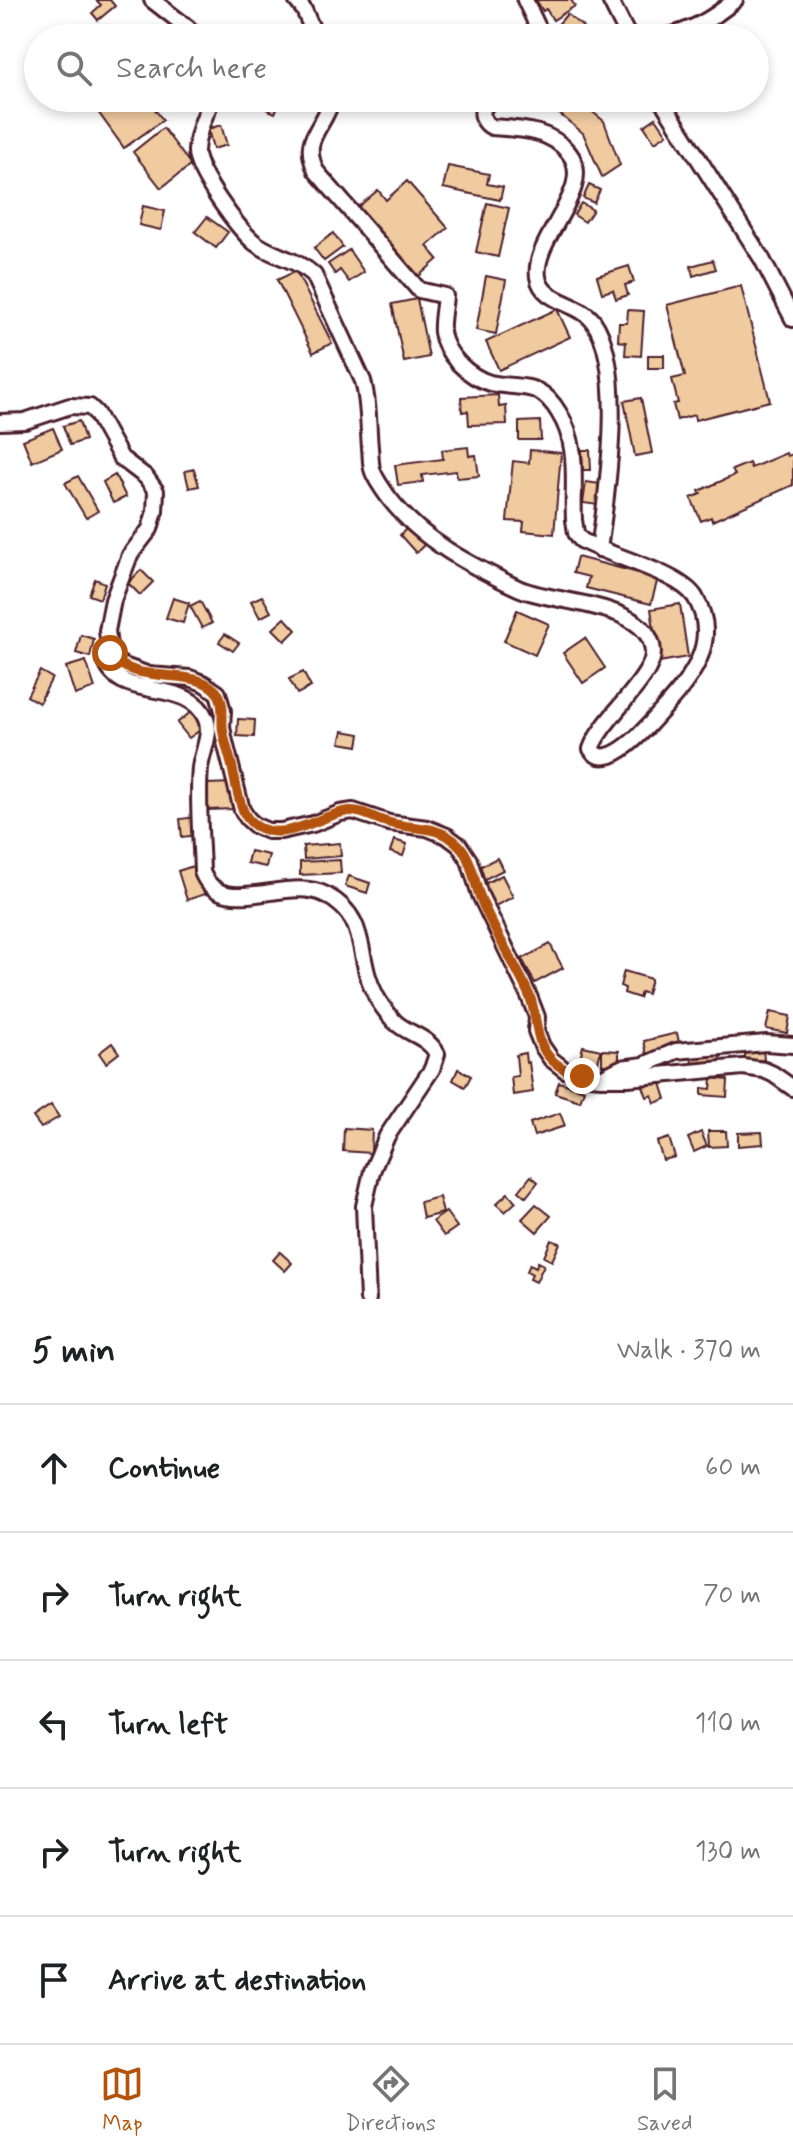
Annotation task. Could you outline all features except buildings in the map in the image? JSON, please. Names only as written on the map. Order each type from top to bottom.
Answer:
[{"type":"street","points":[[152,0],[183,24]]},
{"type":"street","points":[[296,0],[310,24]]},
{"type":"street","points":[[525,0],[536,24]]},
{"type":"street","points":[[610,0],[622,24]]},
{"type":"street","points":[[700,24],[735,0]]},
{"type":"street","points":[[206,112],[195,154],[213,192],[254,242],[304,266],[314,275],[363,381],[373,471],[388,496],[409,521],[453,555],[522,591],[618,613],[633,621],[649,639],[652,660],[645,674],[594,740],[593,753],[599,757],[610,756],[647,727],[696,669],[705,631],[699,606],[684,586],[581,540],[576,533],[572,443],[567,427],[551,401],[537,390],[478,378],[451,355],[442,335],[445,296],[419,290],[316,171],[309,148],[326,112]]},
{"type":"street","points":[[482,112],[487,125],[492,127],[541,133],[569,152],[575,163],[575,185],[546,244],[538,265],[538,277],[548,295],[576,307],[591,318],[605,347],[610,378],[610,469],[599,549]]},
{"type":"street","points":[[669,112],[762,259],[793,319]]},
{"type":"street","points":[[0,422],[25,421],[70,406],[90,407],[121,458],[146,477],[156,491],[150,529],[130,555],[113,600],[103,652],[106,662],[123,682],[188,698],[206,720],[208,729],[199,784],[202,872],[205,880],[218,892],[234,896],[287,888],[325,894],[352,918],[360,933],[364,964],[375,996],[395,1022],[432,1044],[437,1054],[432,1069],[387,1136],[372,1171],[364,1206],[368,1299]]},
{"type":"street","points":[[107,631],[110,653],[115,661],[149,675],[190,678],[218,693],[223,711],[225,742],[242,810],[256,826],[268,831],[281,831],[353,811],[389,823],[427,828],[459,845],[469,860],[480,895],[529,996],[537,1017],[536,1031],[542,1046],[551,1059],[565,1070],[582,1076],[628,1078],[743,1067],[764,1070],[793,1088]]},
{"type":"street","points":[[601,1078],[621,1068],[644,1065],[676,1051],[766,1043],[793,1045]]},
{"type":"route","points":[[110,653],[115,661],[124,666],[149,675],[190,678],[218,693],[223,711],[225,742],[242,810],[256,826],[268,831],[281,831],[313,824],[340,813],[359,811],[389,823],[427,828],[459,845],[469,860],[480,895],[529,996],[537,1017],[536,1031],[542,1046],[551,1059],[565,1070],[582,1076]]}]
